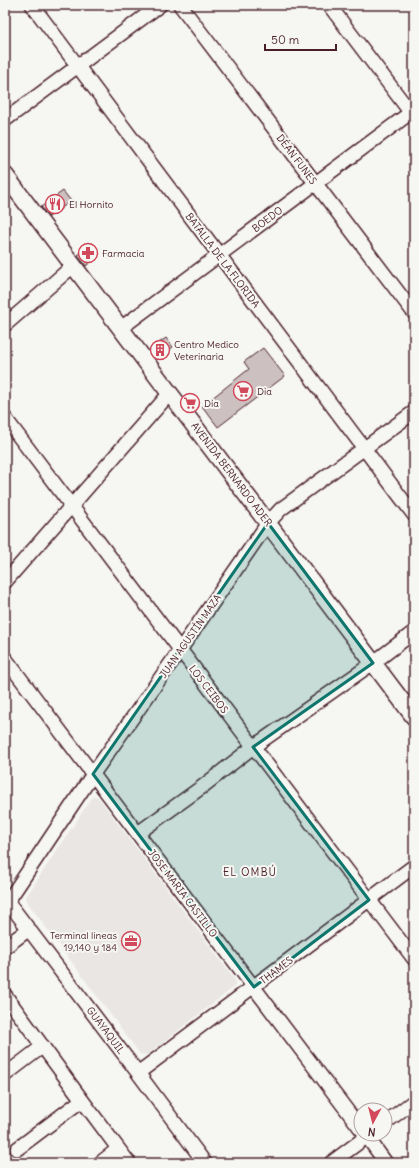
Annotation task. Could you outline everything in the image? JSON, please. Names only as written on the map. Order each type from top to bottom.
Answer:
[{"type":"main road","name":"AVENIDA BERNARDO ADER","points":[[5,175],[414,717]]},
{"type":"street","name":"BATALLA DE LA FLORIDA","points":[[32,5],[414,515]]},
{"type":"street","points":[[5,120],[160,5]]},
{"type":"street","name":"DÉAN FUNES","points":[[180,5],[414,313]]},
{"type":"street","points":[[329,5],[413,113]]},
{"type":"street","name":"BOEDO","points":[[121,328],[315,183],[413,113]]},
{"type":"street","points":[[5,325],[74,265]]},
{"type":"street","points":[[5,582],[170,393]]},
{"type":"street","name":"JUAN AGUSTÍN MAZA","points":[[6,900],[268,523],[281,509],[414,412]]},
{"type":"street","name":"LOS CEIBOS","points":[[5,418],[414,959]]},
{"type":"street","points":[[138,833],[254,747],[373,663],[414,632]]},
{"type":"street","name":"JOSE MARIA CASTILLO","points":[[5,658],[353,1117]]},
{"type":"street","name":"THAMES","points":[[138,1073],[414,866]]},
{"type":"street","name":"GUAYAQUIL","points":[[6,900],[138,1073],[204,1163]]},
{"type":"street","points":[[5,947],[29,929]]},
{"type":"street","points":[[5,994],[129,1163]]},
{"type":"street","points":[[5,1075],[43,1046]]},
{"type":"street","points":[[17,1149],[82,1100]]},
{"type":"street","points":[[393,1117],[414,1101]]},
{"type":"street","points":[[331,1163],[356,1142]]},
{"type":"street","name":"JOSE MARIA CASTILLO","points":[[372,1142],[386,1163]]},
{"type":"street","points":[[100,1163],[118,1149]]},
{"type":"highlighted area","points":[[268,523],[373,663],[253,747],[369,900],[254,987],[93,774]]},
{"type":"shaded area","name":"Terminal líneas 19,140 y 184","points":[[93,796],[98,797],[235,980],[235,986],[147,1055],[140,1054],[28,903],[26,897]]},
{"type":"building","name":"El Hornito","points":[[63,191],[71,201],[49,217],[41,207]]},
{"type":"building","name":"Farmacia","points":[[92,243],[98,251],[90,258],[93,260],[86,266],[78,255]]},
{"type":"building","name":"Centro Medico Veterinaria","points":[[166,338],[173,347],[156,360],[149,350]]},
{"type":"building","name":"Dia","points":[[263,348],[285,376],[218,427],[202,406],[249,369],[244,362]]},
{"type":"place","name":"El Hornito","points":[[55,204]]},
{"type":"place","name":"Farmacia","points":[[88,253]]},
{"type":"place","name":"Centro Medico Veterinaria","points":[[160,350]]},
{"type":"place","name":"Dia","points":[[243,391]]},
{"type":"place","name":"Día","points":[[190,403]]},
{"type":"place","name":"Terminal líneas 19,140 y 184","points":[[131,941]]},
{"type":"district","name":"EL OMBÚ","points":[[250,872]]}]
